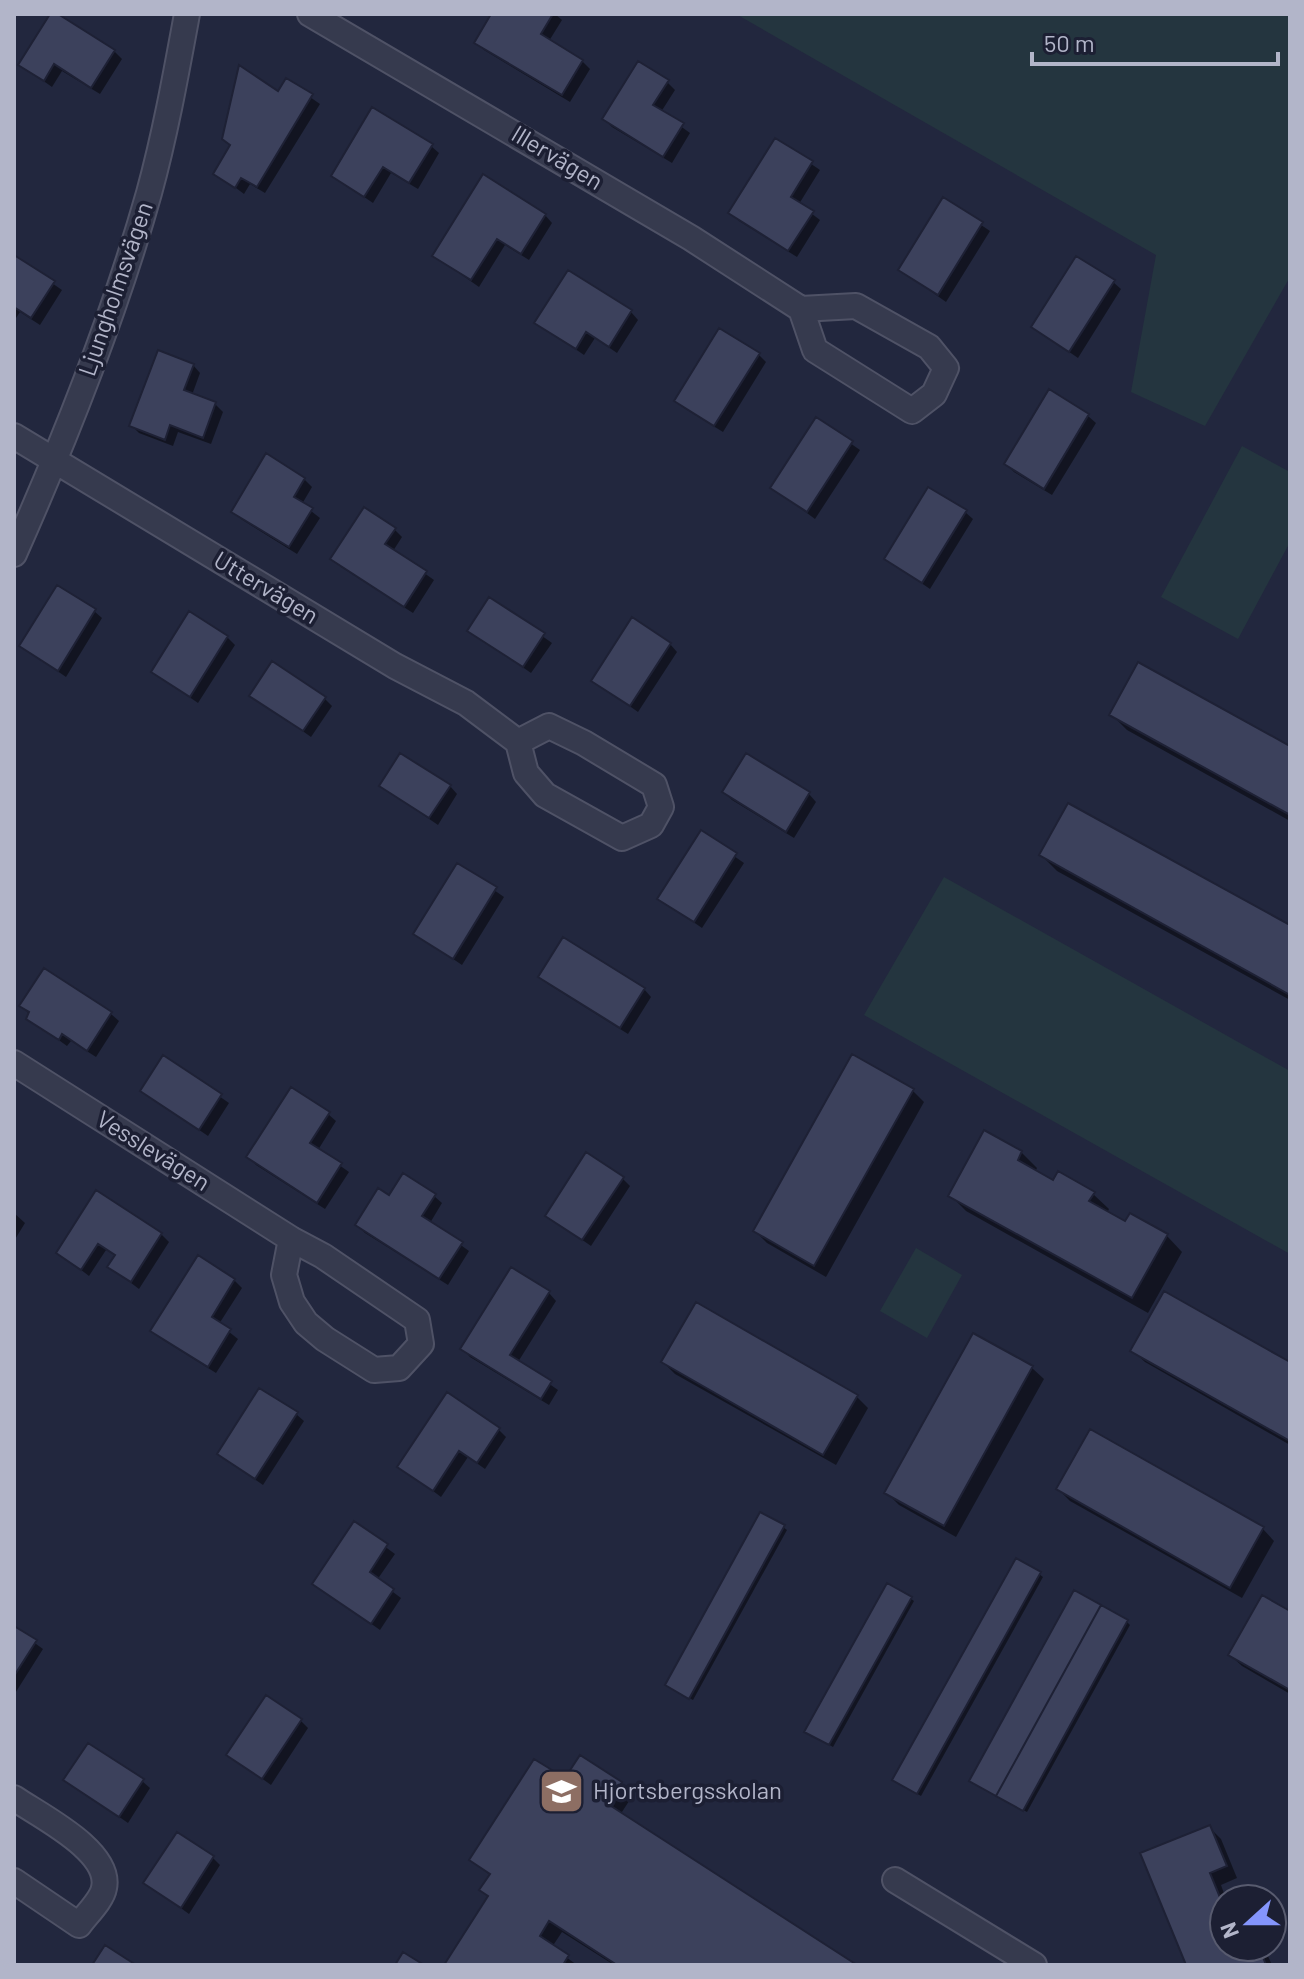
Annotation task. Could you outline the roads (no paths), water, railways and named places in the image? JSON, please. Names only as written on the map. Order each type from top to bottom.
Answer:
[{"type":"street","name":"Ljungholmsvägen","points":[[14,554],[55,461],[113,306],[149,192],[187,14]]},
{"type":"street","name":"Illervägen","points":[[310,14],[691,238],[801,309]]},
{"type":"street","points":[[856,306],[929,347],[946,368],[934,394],[912,411],[815,350],[801,309],[856,306]]},
{"type":"street","name":"Uttervägen","points":[[14,436],[395,666],[466,703],[518,742]]},
{"type":"street","points":[[549,726],[654,785],[661,807],[651,825],[622,838],[545,795],[526,773],[518,742],[549,726]]},
{"type":"street","name":"Vesslevägen","points":[[14,1063],[291,1239],[323,1256],[417,1320],[421,1344],[399,1368],[374,1370],[306,1323],[292,1302],[284,1275],[291,1239]]},
{"type":"street","points":[[14,1798],[92,1851],[104,1868],[104,1889],[79,1925],[14,1881]]},
{"type":"street","points":[[895,1880],[1034,1965]]},
{"type":"place","name":"Hjortsbergsskolan","points":[[562,1791]]}]
